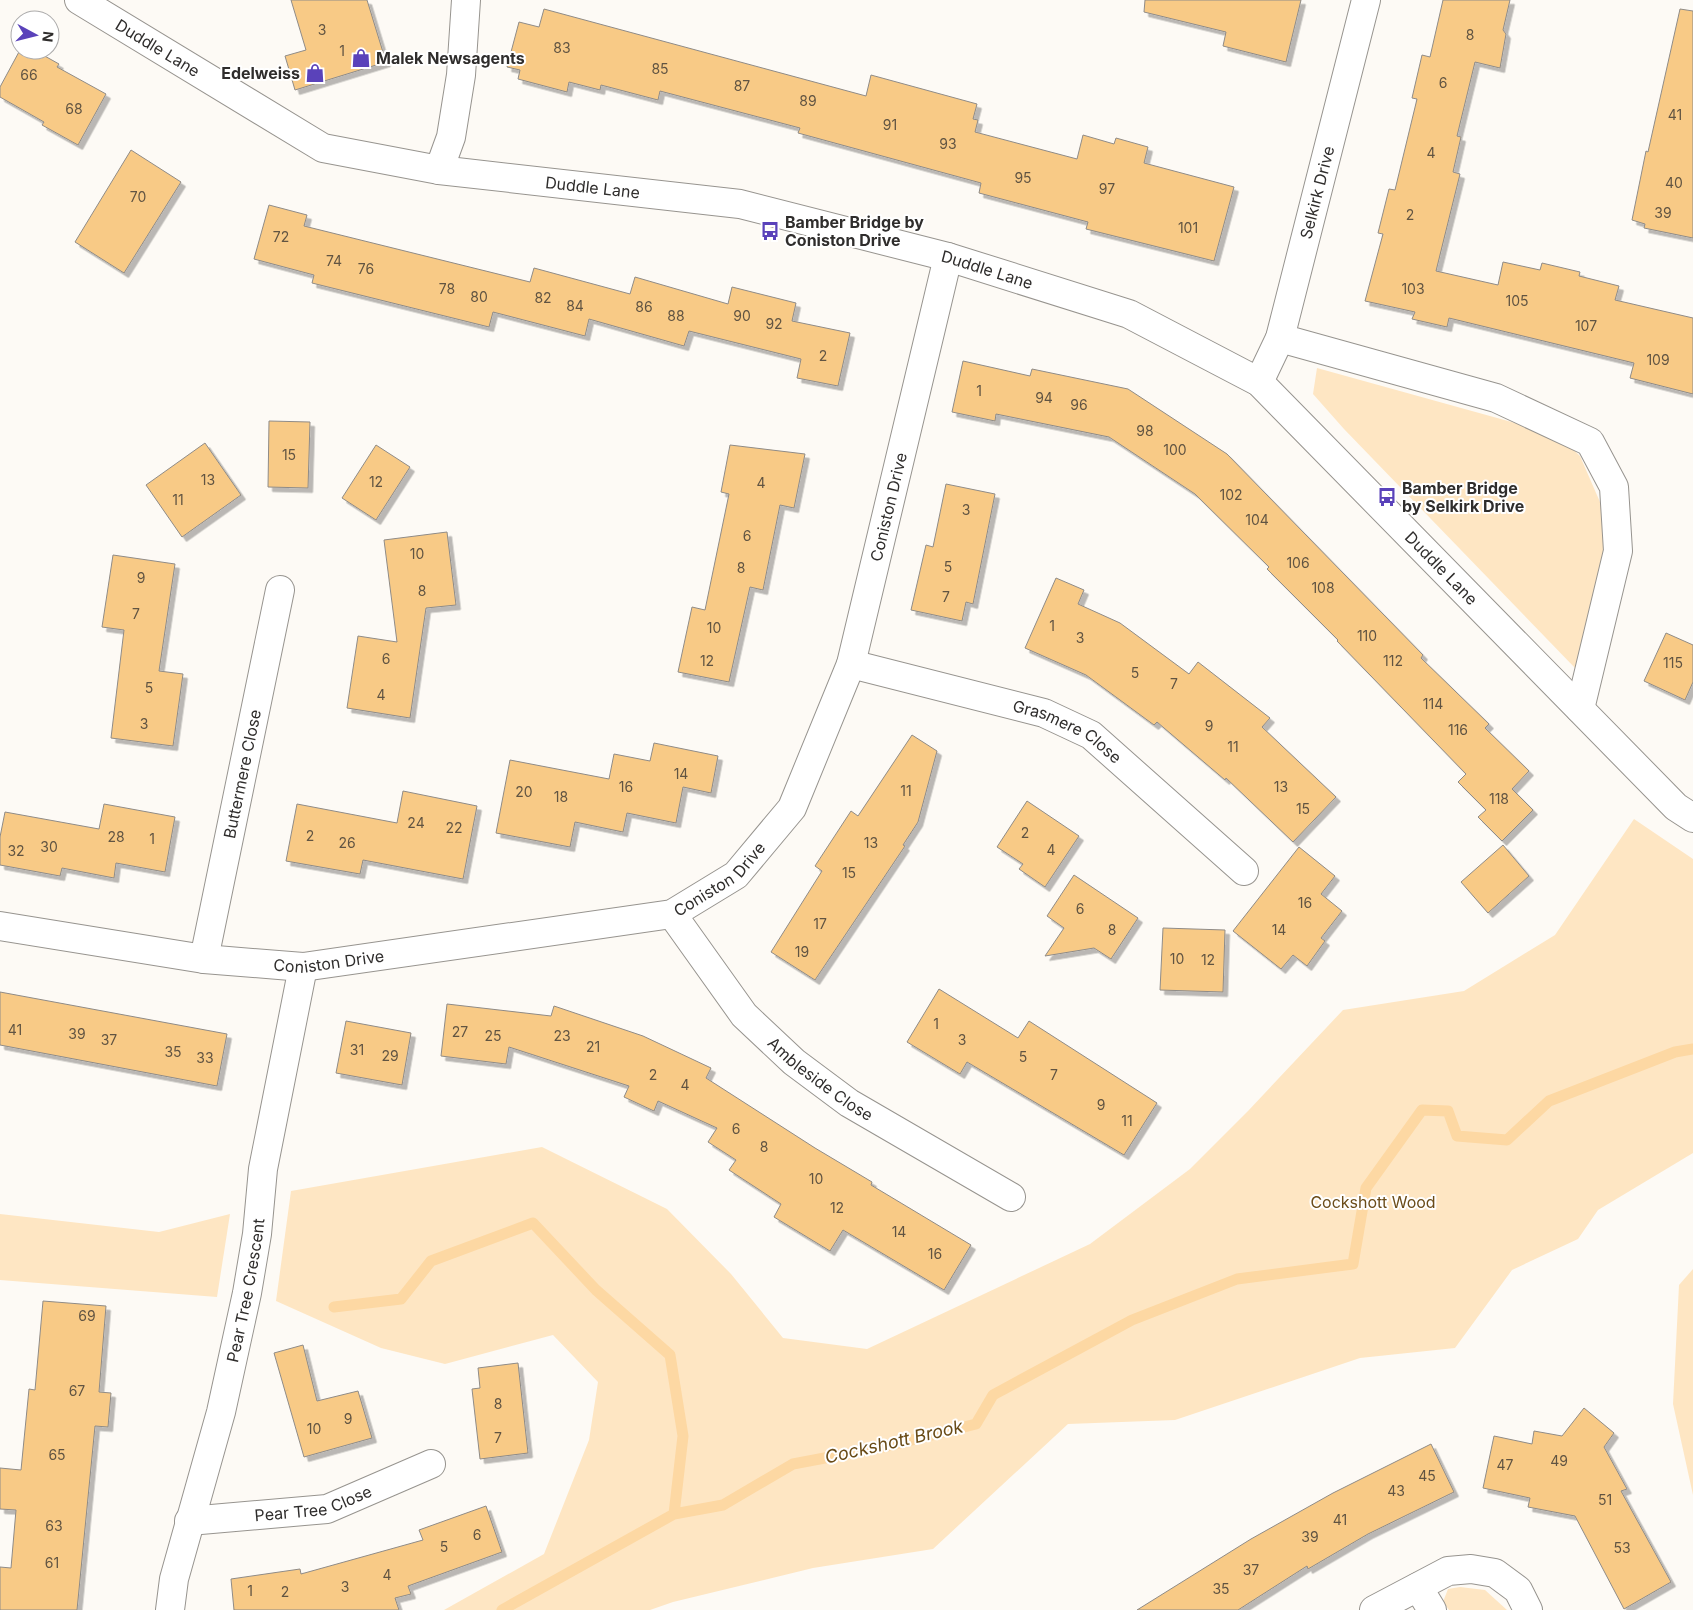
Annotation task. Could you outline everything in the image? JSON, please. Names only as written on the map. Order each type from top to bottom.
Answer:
[{"type":"street","name":"Duddle Lane","points":[[79,0],[323,148],[439,170],[740,204],[948,257],[1129,314],[1259,382],[1676,807],[1693,818]]},
{"type":"street","points":[[439,170],[451,137],[461,75],[466,0]]},
{"type":"street","name":"Selkirk Drive","points":[[1259,382],[1280,338],[1366,0]]},
{"type":"street","name":"Coniston Drive","points":[[0,926],[204,959],[303,967],[672,914],[736,876],[792,808],[851,664],[948,257]]},
{"type":"street","points":[[1280,338],[1496,398],[1590,442],[1614,488],[1618,551],[1580,709]]},
{"type":"street","name":"Buttermere Close","points":[[204,959],[280,590]]},
{"type":"street","name":"Grasmere Close","points":[[851,664],[1044,713],[1091,735],[1244,871]]},
{"type":"street","name":"Ambleside Close","points":[[672,914],[744,1015],[794,1062],[849,1103],[1011,1197]]},
{"type":"street","name":"Pear Tree Crescent","points":[[170,1610],[174,1579],[221,1412],[247,1293],[263,1169],[303,967]]},
{"type":"street","name":"Pear Tree Close","points":[[189,1521],[327,1510],[430,1464]]},
{"type":"street","points":[[1374,1610],[1448,1571],[1471,1569],[1495,1573],[1518,1590],[1528,1610]]},
{"type":"street","points":[[1418,1587],[1432,1610]]},
{"type":"green space","points":[[1317,368],[1558,435],[1580,456],[1603,509],[1607,557],[1575,668],[1344,429],[1313,394]]},
{"type":"green space","name":"Cockshott Wood","points":[[1634,819],[1693,859],[1693,1153],[1598,1210],[1578,1239],[1512,1270],[1455,1348],[1360,1358],[1175,1420],[1068,1424],[933,1549],[813,1568],[673,1602],[650,1610],[444,1610],[544,1554],[589,1440],[598,1382],[553,1335],[445,1364],[381,1348],[276,1301],[291,1191],[542,1147],[667,1209],[731,1274],[783,1338],[867,1349],[1090,1244],[1190,1169],[1248,1111],[1343,1010],[1464,991],[1555,935]]},
{"type":"green space","points":[[0,1214],[159,1232],[230,1214],[217,1297],[0,1280]]},
{"type":"green space","points":[[1693,1269],[1693,1495],[1673,1404],[1679,1285]]},
{"type":"green space","points":[[1460,1587],[1485,1590],[1507,1610],[1449,1610],[1443,1602],[1448,1589]]},
{"type":"building","points":[[291,0],[367,0],[386,62],[295,90],[285,56],[306,50]]},
{"type":"building","points":[[1145,0],[1301,0],[1286,62],[1223,46],[1226,32],[1144,12]]},
{"type":"building","points":[[1443,0],[1510,0],[1503,30],[1506,34],[1500,68],[1475,62],[1457,136],[1461,137],[1453,172],[1460,174],[1436,271],[1498,285],[1503,262],[1540,270],[1542,263],[1580,272],[1579,276],[1619,286],[1615,300],[1693,318],[1693,394],[1630,378],[1634,363],[1449,318],[1447,327],[1412,319],[1415,312],[1365,301],[1383,234],[1378,233],[1389,189],[1395,190],[1417,99],[1412,98],[1422,55],[1430,57]]},
{"type":"building","points":[[544,9],[866,96],[871,75],[977,104],[973,119],[978,120],[975,132],[1077,159],[1083,135],[1114,144],[1116,138],[1148,147],[1144,163],[1234,187],[1214,261],[1086,229],[1088,222],[979,193],[981,183],[798,133],[800,128],[660,91],[658,100],[601,85],[600,90],[569,82],[567,92],[518,79],[520,70],[507,67],[519,22],[539,27]]},
{"type":"building","points":[[1680,9],[1693,11],[1693,238],[1644,228],[1645,224],[1632,220],[1646,151],[1648,152]]},
{"type":"building","points":[[15,60],[52,60],[59,64],[57,67],[106,94],[78,145],[42,125],[44,122],[0,97],[0,87]]},
{"type":"building","points":[[131,150],[181,182],[124,273],[75,242]]},
{"type":"building","points":[[269,205],[307,215],[304,226],[530,282],[534,268],[630,294],[635,277],[728,304],[732,287],[796,303],[792,321],[850,333],[838,386],[797,378],[801,359],[689,331],[684,346],[589,319],[585,336],[493,312],[489,327],[312,283],[314,275],[254,259]]},
{"type":"building","points":[[963,361],[1030,376],[1032,369],[1128,389],[1227,454],[1423,655],[1421,658],[1489,724],[1485,728],[1529,771],[1512,789],[1533,810],[1502,841],[1478,817],[1486,810],[1458,782],[1466,774],[1267,569],[1269,567],[1195,494],[1109,437],[996,414],[995,421],[952,412]]},
{"type":"building","points":[[269,421],[310,422],[308,488],[268,487]]},
{"type":"building","points":[[205,443],[241,495],[182,537],[146,485]]},
{"type":"building","points":[[376,445],[410,467],[376,520],[342,498]]},
{"type":"building","points":[[730,445],[805,454],[794,508],[780,505],[763,590],[750,587],[729,682],[678,672],[692,607],[705,610],[729,494],[721,492]]},
{"type":"building","points":[[946,484],[995,494],[973,604],[966,602],[962,621],[911,610],[926,545],[933,547]]},
{"type":"building","points":[[447,532],[456,605],[426,608],[410,718],[347,708],[358,636],[397,642],[384,540]]},
{"type":"building","points":[[113,555],[175,564],[159,671],[183,674],[173,746],[111,738],[124,630],[102,627]]},
{"type":"building","points":[[1056,578],[1084,590],[1078,604],[1120,623],[1189,674],[1198,662],[1270,718],[1262,727],[1336,797],[1293,842],[1226,778],[1225,780],[1157,722],[1154,725],[1086,675],[1025,648]]},
{"type":"building","points":[[1666,633],[1693,645],[1693,682],[1685,700],[1644,681]]},
{"type":"building","points":[[912,735],[937,751],[918,822],[903,845],[905,846],[815,980],[771,952],[822,871],[815,866],[851,811],[858,816]]},
{"type":"building","points":[[654,743],[718,756],[711,793],[683,787],[676,823],[627,813],[623,832],[575,822],[570,847],[496,833],[510,760],[609,779],[614,754],[650,761]]},
{"type":"building","points":[[403,791],[477,806],[463,879],[363,860],[360,874],[286,861],[297,804],[397,823]]},
{"type":"building","points":[[1027,801],[1079,836],[1045,887],[1019,869],[1023,864],[997,847]]},
{"type":"building","points":[[104,804],[175,817],[165,872],[116,863],[114,878],[62,868],[60,876],[0,865],[0,837],[5,812],[99,829]]},
{"type":"building","points":[[1503,845],[1529,876],[1488,913],[1461,882]]},
{"type":"building","points":[[1299,847],[1335,876],[1321,894],[1342,911],[1321,938],[1325,941],[1307,966],[1293,955],[1281,969],[1233,931]]},
{"type":"building","points":[[1074,875],[1138,918],[1111,959],[1094,948],[1045,956],[1064,928],[1047,916]]},
{"type":"building","points":[[1163,928],[1225,930],[1223,992],[1160,990]]},
{"type":"building","points":[[939,989],[1018,1038],[1029,1021],[1157,1103],[1124,1155],[967,1062],[960,1074],[907,1042]]},
{"type":"building","points":[[0,992],[227,1034],[217,1086],[0,1045]]},
{"type":"building","points":[[447,1004],[551,1016],[554,1006],[643,1036],[711,1068],[706,1078],[872,1182],[871,1185],[971,1245],[944,1290],[843,1230],[830,1251],[774,1217],[781,1204],[729,1170],[736,1160],[708,1142],[717,1128],[658,1101],[654,1111],[624,1097],[629,1086],[509,1047],[506,1064],[441,1056]]},
{"type":"building","points":[[346,1021],[411,1033],[402,1085],[336,1073]]},
{"type":"building","points":[[43,1301],[106,1306],[99,1392],[111,1393],[108,1427],[95,1426],[77,1610],[0,1610],[0,1567],[11,1568],[16,1510],[0,1509],[0,1468],[21,1470],[29,1389],[35,1390]]},
{"type":"building","points":[[303,1345],[317,1401],[358,1391],[372,1438],[304,1457],[274,1353]]},
{"type":"building","points":[[518,1363],[528,1453],[480,1459],[472,1389],[480,1388],[478,1368]]},
{"type":"building","points":[[1584,1408],[1614,1433],[1604,1447],[1627,1489],[1621,1491],[1671,1582],[1624,1609],[1575,1516],[1528,1507],[1530,1498],[1483,1488],[1494,1436],[1532,1444],[1534,1431],[1562,1436]]},
{"type":"building","points":[[1431,1444],[1454,1492],[1368,1534],[1308,1569],[1307,1566],[1238,1610],[1137,1610],[1251,1539],[1333,1493]]},
{"type":"building","points":[[486,1506],[502,1552],[408,1586],[411,1594],[395,1598],[399,1610],[234,1610],[231,1579],[300,1569],[301,1574],[423,1540],[419,1530]]},
{"type":"waterway","name":"Cockshott Brook","points":[[334,1307],[401,1299],[431,1261],[533,1223],[596,1290],[670,1355],[683,1436],[674,1514],[723,1505],[793,1464],[888,1446],[976,1424],[993,1395],[1132,1320],[1237,1279],[1353,1264],[1366,1188],[1422,1110],[1448,1111],[1457,1136],[1507,1140],[1549,1101],[1675,1052],[1693,1049]]},
{"type":"waterway","points":[[502,1610],[674,1514]]},
{"type":"place","name":"Malek Newsagents","points":[[361,58]]},
{"type":"place","name":"Edelweiss","points":[[315,73]]},
{"type":"place","name":"Bamber Bridge by Coniston Drive","points":[[770,231]]},
{"type":"place","name":"Bamber Bridge by Selkirk Drive","points":[[1387,497]]}]
